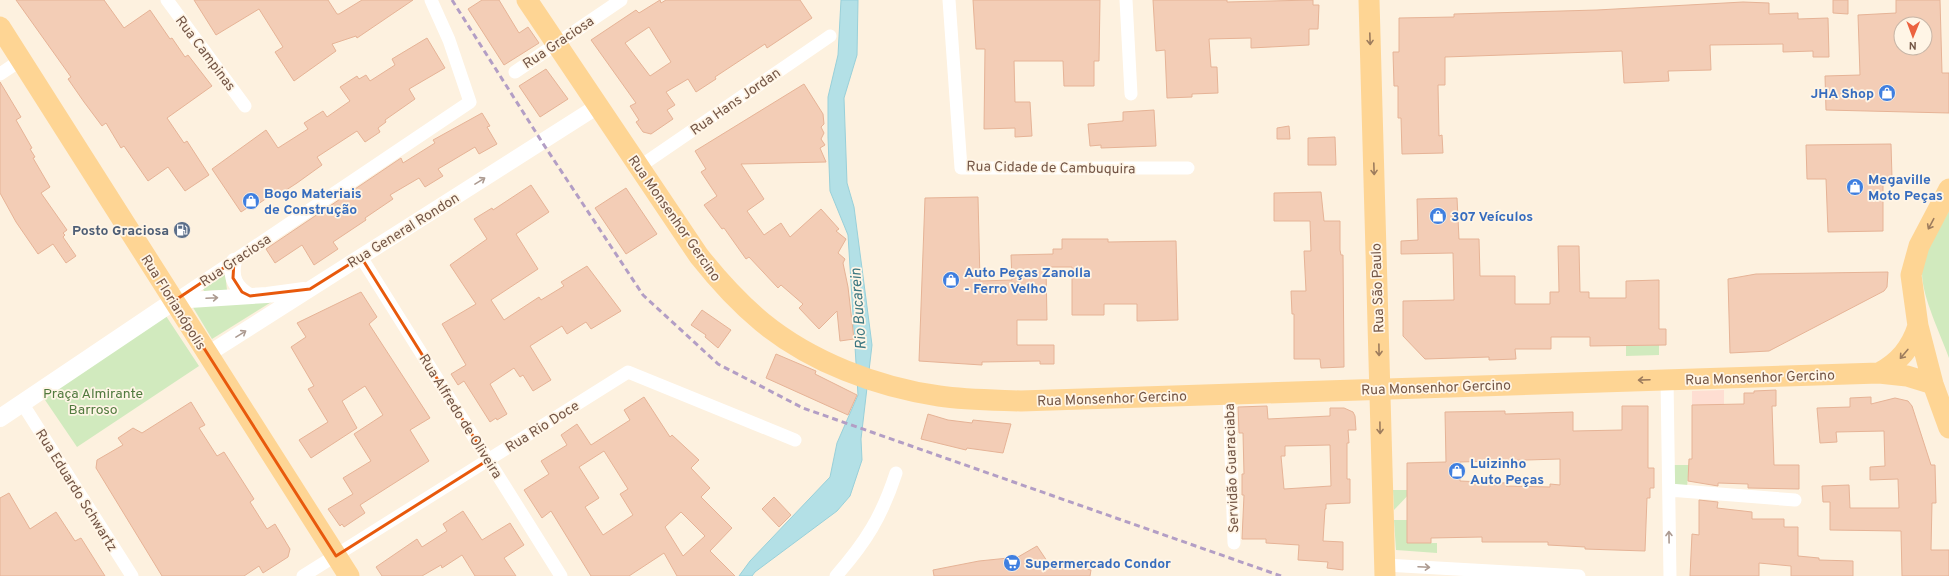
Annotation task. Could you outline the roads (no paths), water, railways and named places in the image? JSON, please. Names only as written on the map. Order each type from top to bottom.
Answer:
[{"type":"main road","name":"Rua Monsenhor Gercino","points":[[527,0],[699,256],[720,283],[763,323],[789,340],[842,369],[881,383],[939,396],[977,400],[1021,401],[1879,373],[1907,376],[1933,384]]},
{"type":"main road","name":"Rua São Paulo","points":[[1369,0],[1385,570]]},
{"type":"main road","name":"Rua Florianópolis","points":[[0,27],[349,576]]},
{"type":"main road","points":[[1949,189],[1919,246],[1911,275],[1918,326],[1933,384],[1949,428]]},
{"type":"main road","name":"Rua Graciosa","points":[[0,418],[174,301]]},
{"type":"main road","points":[[1879,373],[1888,368],[1904,354],[1910,346],[1918,326]]},
{"type":"street","name":"Rua Campinas","points":[[167,0],[245,106]]},
{"type":"street","name":"Rua Graciosa","points":[[174,301],[470,102],[448,40],[431,0]]},
{"type":"street","name":"Rua Graciosa","points":[[515,72],[621,0]]},
{"type":"street","name":"Rua Cidade de Cambuquira","points":[[949,0],[961,168],[1188,168]]},
{"type":"street","points":[[1126,0],[1132,94]]},
{"type":"street","name":"Rua Hans Jordan","points":[[640,167],[830,36]]},
{"type":"street","points":[[0,74],[21,60]]},
{"type":"street","name":"Rua General Rondon","points":[[208,354],[598,106]]},
{"type":"street","name":"Rua Alfredo de Oliveira","points":[[361,257],[561,576]]},
{"type":"street","points":[[234,261],[232,278],[236,286],[242,292],[250,296]]},
{"type":"street","points":[[174,301],[250,296],[310,289]]},
{"type":"street","name":"Rua Rio Doce","points":[[303,576],[628,372],[795,440]]},
{"type":"street","points":[[1667,380],[1670,576]]},
{"type":"street","name":"Servidão Guaraciaba","points":[[1228,394],[1234,543]]},
{"type":"street","name":"Rua Eduardo Schwartz","points":[[22,403],[132,576]]},
{"type":"street","points":[[836,576],[854,555],[872,530],[886,503],[896,473]]},
{"type":"street","points":[[1669,490],[1795,500]]},
{"type":"street","points":[[1385,570],[1579,576]]},
{"type":"water","name":"Rio Bucarein","points":[[841,0],[858,0],[857,55],[844,98],[847,183],[854,207],[872,345],[861,439],[862,460],[850,496],[837,511],[755,572],[752,576],[739,576],[750,561],[830,477],[837,443],[858,395],[848,235],[830,191],[828,97],[838,55]]},
{"type":"railway","points":[[452,0],[542,142],[643,295],[718,364],[803,408],[1281,576]]},
{"type":"place","name":"JHA Shop","points":[[1887,93]]},
{"type":"place","name":"Megaville Moto Peças","points":[[1855,187]]},
{"type":"place","name":"Bogo Materiais de Construção","points":[[251,201]]},
{"type":"place","name":"307 Veículos","points":[[1438,216]]},
{"type":"place","name":"Posto Graciosa","points":[[182,230]]},
{"type":"place","name":"Auto Peças Zanolla - Ferro Velho","points":[[951,280]]},
{"type":"place","name":"Luizinho Auto Peças","points":[[1457,471]]},
{"type":"place","name":"Supermercado Condor","points":[[1012,563]]},
{"type":"park label","name":"Praça Almirante Barroso","points":[[93,402]]}]
